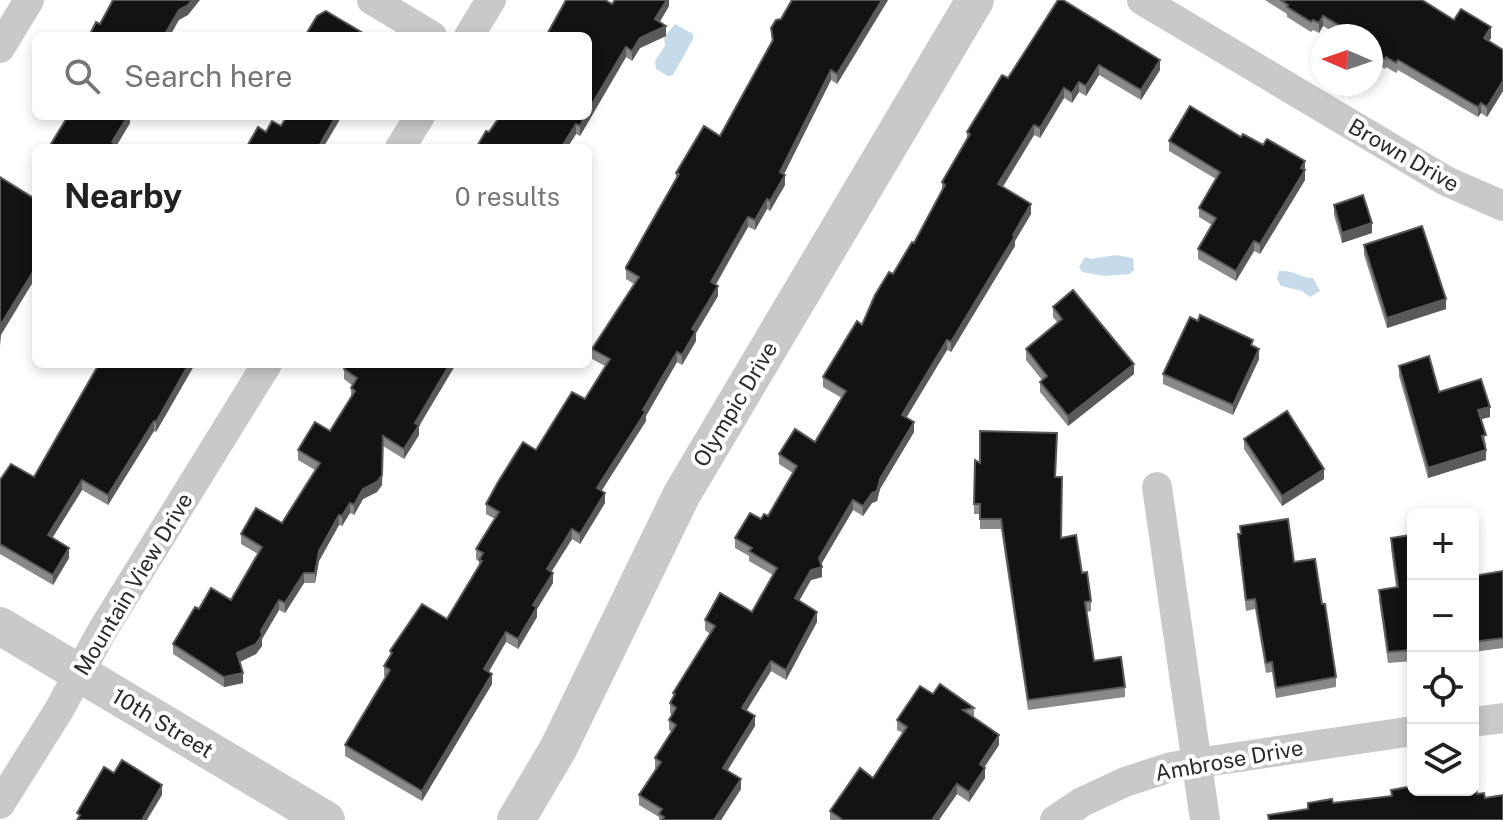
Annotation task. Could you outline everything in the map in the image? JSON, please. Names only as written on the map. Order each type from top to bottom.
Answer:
[{"type":"street","points":[[0,48],[29,0]]},
{"type":"street","points":[[372,0],[425,32]]},
{"type":"street","points":[[471,32],[491,0]]},
{"type":"street","name":"Olympic Drive","points":[[516,820],[558,749],[682,494],[975,0]]},
{"type":"street","name":"Brown Drive","points":[[1142,0],[1446,181],[1503,206]]},
{"type":"street","points":[[402,144],[418,120]]},
{"type":"street","name":"Mountain View Drive","points":[[0,804],[102,631],[265,368]]},
{"type":"street","points":[[1157,487],[1205,820]]},
{"type":"street","name":"10th Street","points":[[0,626],[326,820]]},
{"type":"street","points":[[1479,721],[1503,718]]},
{"type":"street","name":"Ambrose Drive","points":[[1055,820],[1082,802],[1154,772],[1196,762],[1407,732]]},
{"type":"water","points":[[675,24],[693,34],[693,39],[673,75],[668,76],[656,69],[655,61],[665,46],[664,37]]},
{"type":"water","points":[[1116,255],[1133,258],[1134,270],[1130,274],[1104,276],[1082,272],[1079,267],[1085,257]]},
{"type":"water","points":[[1279,271],[1313,278],[1320,291],[1310,297],[1302,291],[1281,286],[1277,279]]},
{"type":"building","points":[[113,0],[192,0],[179,10],[166,32],[91,32],[96,22],[100,24]]},
{"type":"building","points":[[566,0],[605,0],[612,4],[615,0],[667,0],[655,19],[666,26],[640,38],[632,51],[626,47],[592,104],[592,32],[548,32]]},
{"type":"building","points":[[792,0],[882,0],[837,74],[831,70],[780,172],[785,175],[755,220],[748,217],[711,282],[718,286],[692,329],[696,331],[682,355],[677,352],[643,410],[646,411],[597,488],[605,493],[580,534],[572,529],[547,569],[553,573],[533,605],[537,607],[518,639],[506,632],[484,669],[492,674],[422,791],[345,745],[390,670],[384,666],[392,653],[390,651],[422,604],[447,619],[482,561],[479,560],[483,553],[476,549],[499,512],[486,504],[523,442],[536,450],[572,392],[585,399],[610,359],[592,349],[639,277],[626,267],[704,126],[720,136],[773,40],[771,28],[776,20],[781,19]]},
{"type":"building","points":[[1058,0],[1063,0],[1160,60],[1141,90],[1099,65],[1086,86],[1079,82],[1072,93],[1064,88],[1040,128],[1034,125],[998,184],[1031,204],[951,342],[947,340],[902,415],[914,422],[880,479],[877,491],[863,506],[853,500],[819,558],[822,567],[811,570],[795,598],[817,612],[786,670],[771,661],[742,708],[755,716],[723,768],[741,779],[714,820],[662,820],[664,817],[659,814],[662,809],[639,795],[661,762],[655,758],[676,725],[669,720],[676,708],[670,703],[673,693],[715,626],[705,620],[720,593],[752,612],[777,568],[749,551],[752,548],[735,538],[750,513],[761,519],[764,514],[768,516],[797,466],[779,454],[795,429],[815,442],[846,391],[823,377],[857,321],[862,325],[889,272],[893,274],[914,243],[945,185],[942,182],[970,134],[967,132],[1002,75],[1008,78]]},
{"type":"building","points":[[1281,0],[1422,0],[1454,20],[1461,9],[1491,27],[1484,38],[1503,50],[1503,81],[1487,107],[1481,103],[1478,107],[1398,60],[1396,63],[1383,58],[1383,24],[1337,24],[1323,16],[1319,23],[1311,22]]},
{"type":"building","points":[[326,11],[361,32],[307,32],[317,16]]},
{"type":"building","points":[[1190,106],[1241,137],[1243,134],[1263,145],[1267,139],[1305,161],[1301,168],[1305,170],[1260,244],[1254,241],[1236,271],[1198,249],[1216,218],[1199,208],[1220,172],[1169,141]]},
{"type":"building","points":[[66,120],[126,120],[112,142],[115,144],[51,144]]},
{"type":"building","points":[[285,120],[334,120],[320,144],[248,144],[258,127],[266,132],[272,121],[281,126]]},
{"type":"building","points":[[497,120],[583,120],[580,126],[576,124],[564,144],[478,144],[486,131],[489,132]]},
{"type":"building","points":[[0,177],[32,197],[32,274],[0,326]]},
{"type":"building","points":[[1363,195],[1372,223],[1342,233],[1334,205]]},
{"type":"building","points":[[1422,226],[1446,299],[1387,318],[1364,245]]},
{"type":"building","points":[[1073,290],[1134,364],[1068,416],[1040,382],[1047,376],[1026,349],[1062,319],[1053,307]]},
{"type":"building","points":[[1200,315],[1253,340],[1251,345],[1259,349],[1233,405],[1163,374],[1190,317],[1198,321]]},
{"type":"building","points":[[1429,356],[1439,392],[1481,379],[1490,407],[1478,410],[1486,435],[1482,436],[1486,450],[1428,468],[1399,366]]},
{"type":"building","points":[[97,368],[187,368],[108,495],[82,480],[48,535],[69,548],[53,575],[0,544],[0,480],[11,464],[34,477]]},
{"type":"building","points":[[448,368],[415,423],[419,425],[404,449],[383,436],[382,475],[377,482],[363,489],[354,505],[350,503],[342,516],[339,515],[319,551],[315,573],[304,573],[285,603],[279,600],[256,644],[237,653],[243,673],[224,677],[173,644],[195,607],[199,609],[211,588],[231,600],[262,547],[241,534],[256,508],[282,523],[320,463],[298,450],[315,422],[330,431],[355,391],[351,388],[357,378],[344,369]]},
{"type":"building","points":[[1287,411],[1324,469],[1282,496],[1244,439]]},
{"type":"building","points":[[980,431],[1057,433],[1055,477],[1062,477],[1061,538],[1076,535],[1082,573],[1087,572],[1091,601],[1085,602],[1094,661],[1121,657],[1125,687],[1028,700],[1001,519],[980,519],[980,504],[974,504],[975,460],[980,463]]},
{"type":"building","points":[[1288,519],[1294,562],[1315,559],[1336,677],[1276,688],[1272,662],[1266,663],[1255,599],[1246,600],[1238,534],[1241,534],[1240,526]]},
{"type":"building","points":[[1407,536],[1407,650],[1388,652],[1379,590],[1398,587],[1391,538]]},
{"type":"building","points":[[1503,571],[1503,638],[1479,641],[1479,575]]},
{"type":"building","points":[[940,684],[974,708],[963,710],[999,735],[980,764],[985,768],[969,792],[957,784],[932,820],[843,820],[830,811],[860,768],[873,778],[907,727],[897,720],[920,686],[933,694]]},
{"type":"building","points":[[122,760],[162,785],[142,820],[77,820],[80,815],[77,813],[104,767],[114,773]]},
{"type":"building","points":[[1407,787],[1407,796],[1479,796],[1484,793],[1485,798],[1503,795],[1503,820],[1269,820],[1268,815],[1308,809],[1308,803],[1392,796],[1391,790]]}]
